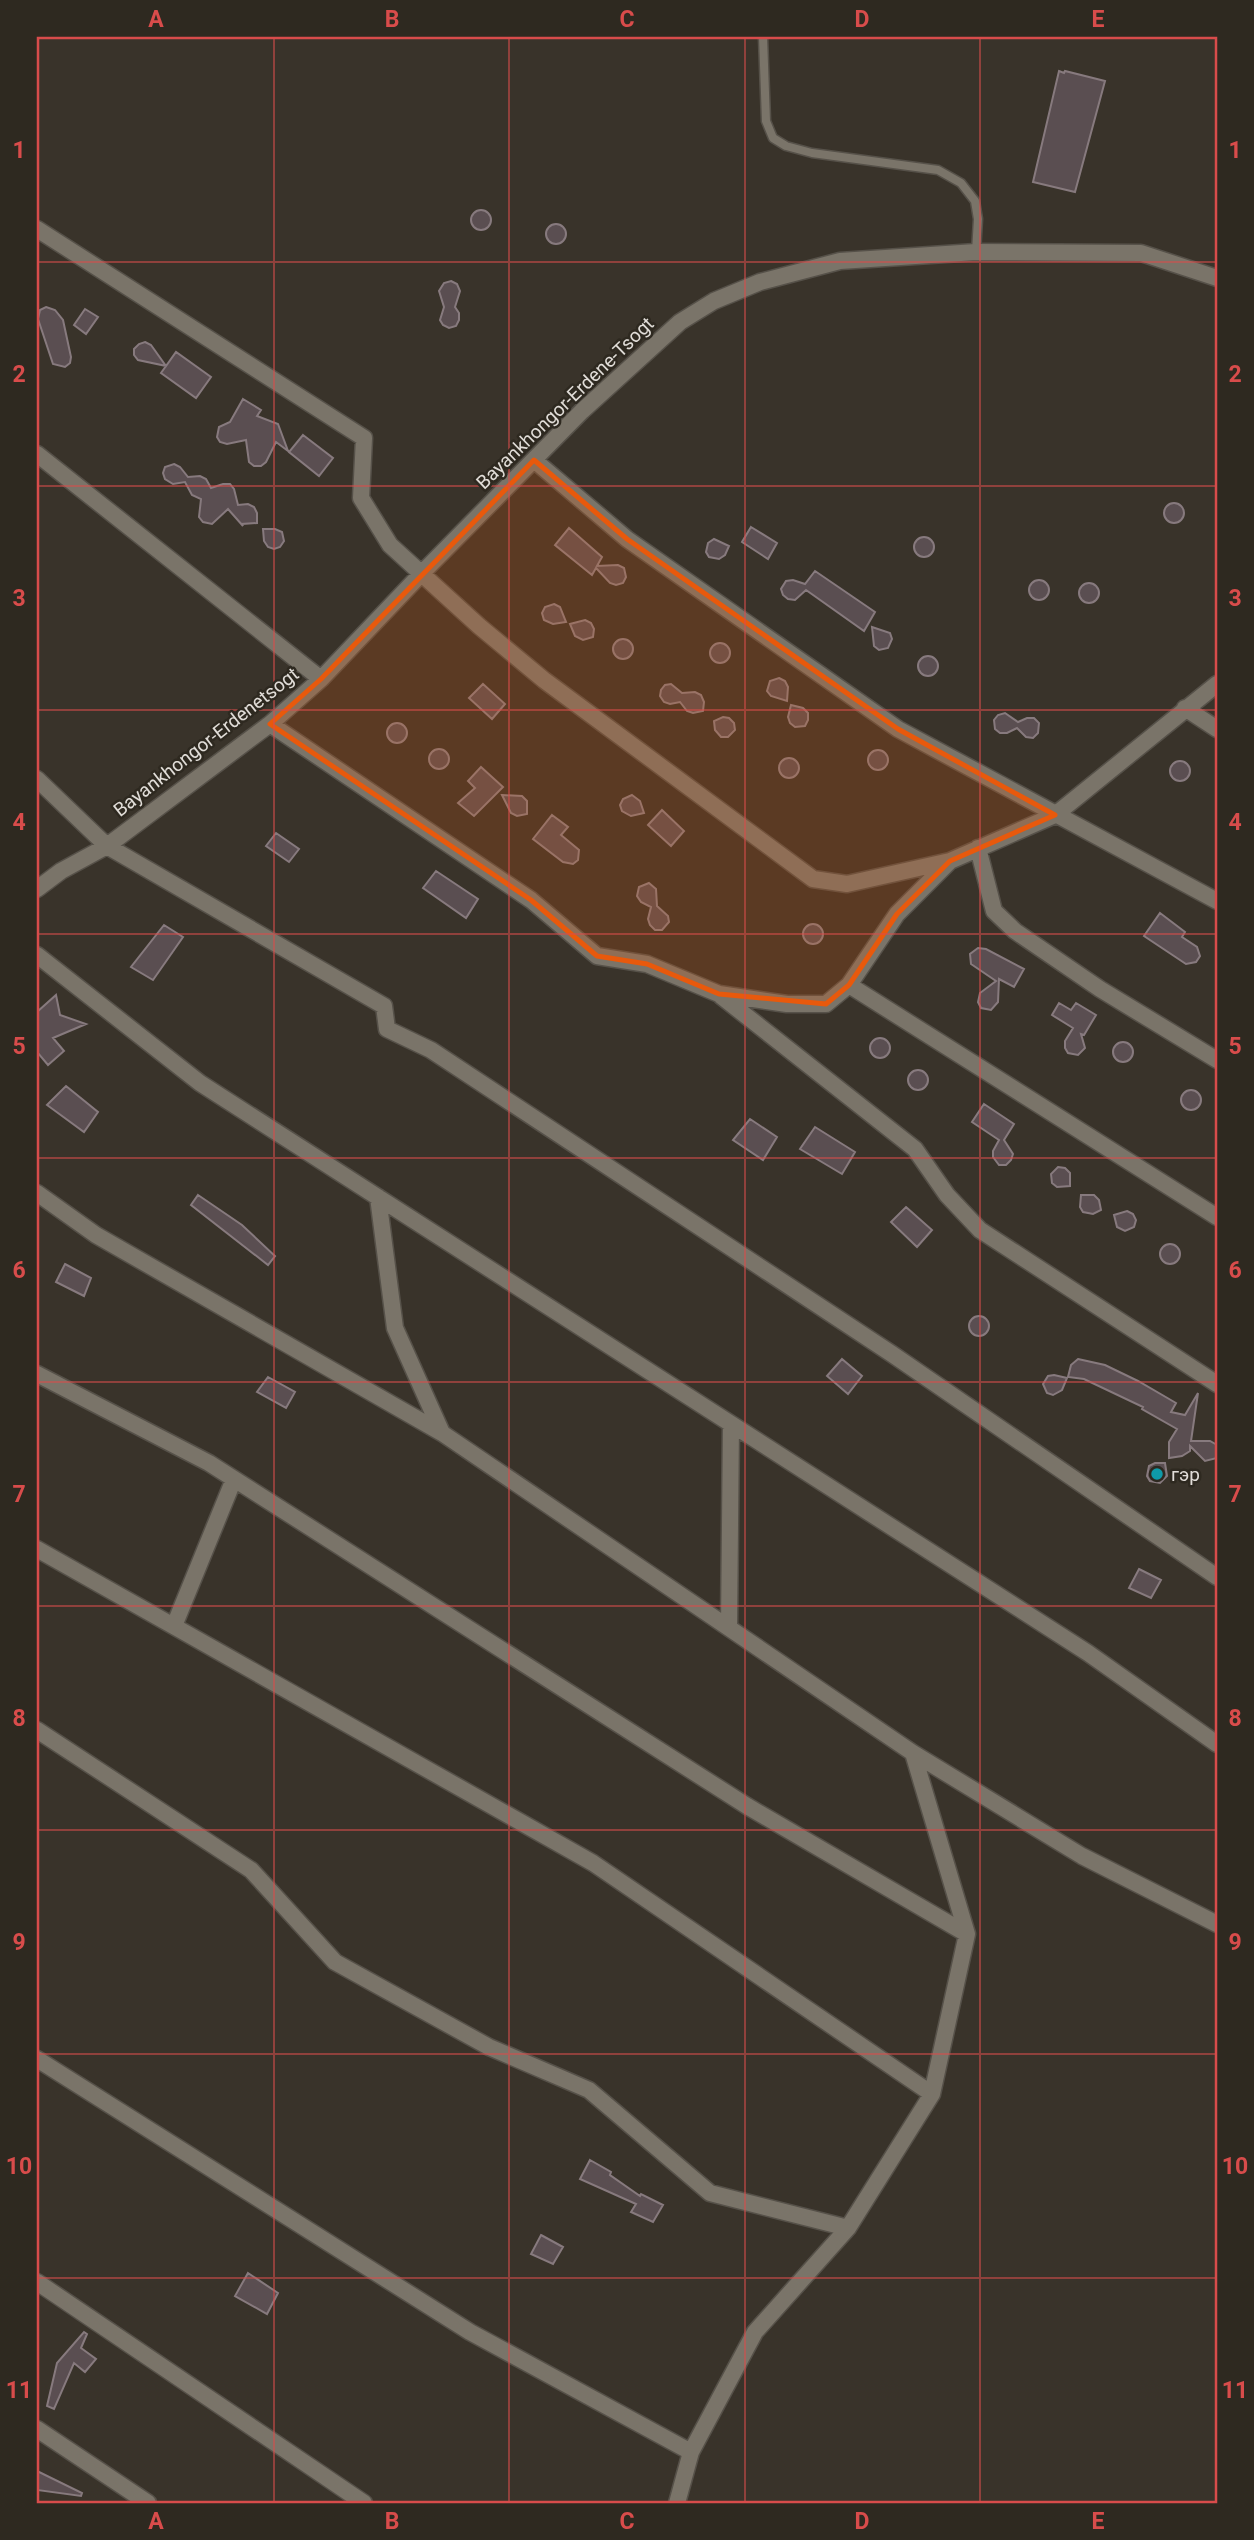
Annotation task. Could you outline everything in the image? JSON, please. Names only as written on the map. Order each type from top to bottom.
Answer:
[{"type":"street","points":[[37,229],[364,438],[361,498],[390,545],[544,680],[813,879],[847,884],[950,861],[1055,815],[1217,684]]},
{"type":"street","name":"Bayankhongor-Erdene-Tsogt","points":[[474,520],[680,322],[714,300],[760,282],[840,261],[976,252],[1141,253],[1217,278]]},
{"type":"street","points":[[37,454],[321,679]]},
{"type":"street","points":[[534,460],[627,539],[887,721],[1217,901]]},
{"type":"street","name":"Bayankhongor-Erdenetsogt","points":[[37,889],[61,871],[107,846],[271,724],[321,679],[474,520]]},
{"type":"street","points":[[1185,708],[1217,729]]},
{"type":"street","points":[[271,724],[531,900],[597,956],[647,964],[719,994],[787,1004],[826,1004],[849,985],[897,914],[950,861]]},
{"type":"street","points":[[37,779],[107,846],[384,1006],[387,1029],[430,1050],[892,1354],[1217,1577]]},
{"type":"street","points":[[978,848],[994,911],[1015,930],[1101,989],[1217,1060]]},
{"type":"street","points":[[37,955],[200,1083],[1088,1653],[1217,1744]]},
{"type":"street","points":[[849,985],[1217,1217]]},
{"type":"street","points":[[719,994],[915,1149],[947,1195],[980,1230],[1217,1384]]},
{"type":"street","points":[[37,1193],[96,1235],[442,1433],[913,1753],[1082,1856],[1217,1924]]},
{"type":"street","points":[[378,1197],[395,1328],[442,1433]]},
{"type":"street","points":[[37,1374],[209,1463],[747,1806],[967,1934]]},
{"type":"street","points":[[729,1627],[731,1424]]},
{"type":"street","points":[[173,1626],[234,1479]]},
{"type":"street","points":[[37,1549],[593,1863],[932,2094]]},
{"type":"street","points":[[37,1730],[251,1870],[335,1962],[488,2048],[589,2090],[710,2193],[848,2228]]},
{"type":"street","points":[[677,2503],[691,2452],[755,2332],[848,2228],[932,2094],[967,1934],[913,1753]]},
{"type":"street","points":[[37,2059],[470,2332],[691,2452]]},
{"type":"street","points":[[37,2282],[364,2503]]},
{"type":"street","points":[[37,2429],[148,2503]]},
{"type":"lane","points":[[763,37],[765,121],[773,138],[786,146],[812,153],[938,170],[961,183],[975,201],[978,219],[976,252]]},
{"type":"highlighted area","points":[[534,460],[627,539],[898,729],[1055,815],[950,861],[897,914],[849,985],[826,1004],[719,994],[647,964],[597,956],[531,900],[270,724],[321,679]]},
{"type":"building","points":[[1059,71],[1105,81],[1075,192],[1033,182]]},
{"type":"building","points":[[481,210],[488,213],[491,220],[488,227],[481,230],[474,227],[471,220],[474,213]]},
{"type":"building","points":[[556,224],[563,227],[566,234],[563,241],[556,244],[549,241],[546,234],[549,227]]},
{"type":"building","points":[[451,281],[457,284],[460,291],[455,307],[459,320],[456,326],[449,328],[440,320],[444,307],[439,291],[444,283]]},
{"type":"building","points":[[46,307],[55,310],[63,320],[71,357],[70,363],[65,367],[53,364],[38,319],[40,310]]},
{"type":"building","points":[[85,309],[98,317],[86,334],[74,325]]},
{"type":"building","points":[[145,342],[151,345],[166,366],[138,360],[134,349]]},
{"type":"building","points":[[176,352],[211,377],[196,398],[161,373]]},
{"type":"building","points":[[243,399],[261,410],[257,416],[278,424],[288,451],[276,442],[266,462],[261,466],[254,466],[249,462],[246,440],[227,444],[220,442],[217,437],[219,427],[230,422]]},
{"type":"building","points":[[303,435],[333,458],[319,476],[289,452]]},
{"type":"building","points":[[174,464],[188,477],[200,476],[206,479],[211,488],[230,484],[238,505],[248,504],[254,507],[257,523],[242,524],[243,526],[228,509],[212,524],[203,522],[199,517],[201,499],[192,495],[185,482],[173,484],[165,479],[165,467]]},
{"type":"building","points":[[1174,503],[1181,506],[1184,513],[1181,520],[1174,523],[1167,520],[1164,513],[1167,506]]},
{"type":"building","points":[[751,527],[777,543],[768,559],[742,542]]},
{"type":"building","points":[[569,528],[602,557],[597,566],[618,565],[624,568],[626,577],[623,583],[610,583],[596,568],[592,575],[555,545]]},
{"type":"building","points":[[263,529],[282,532],[284,541],[280,547],[268,547],[264,541]]},
{"type":"building","points":[[924,537],[931,540],[934,547],[931,554],[924,557],[917,554],[914,547],[917,540]]},
{"type":"building","points":[[714,539],[729,546],[725,555],[719,559],[709,557],[706,552],[708,543]]},
{"type":"building","points":[[815,571],[875,612],[864,631],[806,590],[795,600],[783,595],[781,589],[786,581],[805,584]]},
{"type":"building","points":[[1039,580],[1046,583],[1049,590],[1046,597],[1039,600],[1032,597],[1029,590],[1032,583]]},
{"type":"building","points":[[1089,583],[1096,586],[1099,593],[1096,600],[1089,603],[1082,600],[1079,593],[1082,586]]},
{"type":"building","points":[[554,604],[560,607],[566,622],[553,624],[544,620],[542,613],[545,607]]},
{"type":"building","points":[[585,620],[591,623],[594,629],[593,637],[583,640],[575,636],[570,624]]},
{"type":"building","points":[[872,627],[890,633],[892,639],[888,648],[879,650],[874,646]]},
{"type":"building","points":[[623,639],[630,642],[633,649],[630,656],[623,659],[616,656],[613,649],[616,642]]},
{"type":"building","points":[[720,643],[727,646],[730,653],[727,660],[720,663],[713,660],[710,653],[713,646]]},
{"type":"building","points":[[928,656],[935,659],[938,666],[935,673],[928,676],[921,673],[918,666],[921,659]]},
{"type":"building","points":[[779,678],[785,681],[788,687],[787,701],[771,696],[767,691],[770,681]]},
{"type":"building","points":[[483,684],[505,704],[492,719],[469,698]]},
{"type":"building","points":[[671,684],[682,693],[695,692],[701,695],[704,702],[703,711],[693,713],[687,711],[680,702],[664,702],[660,696],[661,690],[665,685]]},
{"type":"building","points":[[791,705],[803,708],[808,713],[805,726],[795,727],[790,723],[788,717]]},
{"type":"building","points":[[1005,713],[1018,722],[1034,718],[1039,723],[1038,733],[1033,738],[1026,737],[1017,728],[1000,733],[995,729],[994,720]]},
{"type":"building","points":[[723,717],[734,723],[735,730],[728,737],[721,737],[715,730],[714,721]]},
{"type":"building","points":[[397,723],[404,726],[407,733],[404,740],[397,743],[390,740],[387,733],[390,726]]},
{"type":"building","points":[[439,749],[446,752],[449,759],[446,766],[439,769],[432,766],[429,759],[432,752]]},
{"type":"building","points":[[878,750],[885,753],[888,760],[885,767],[878,770],[871,767],[868,760],[871,753]]},
{"type":"building","points":[[789,758],[796,761],[799,768],[796,775],[789,778],[782,775],[779,768],[782,761]]},
{"type":"building","points":[[1180,761],[1187,764],[1190,771],[1187,778],[1180,781],[1173,778],[1170,771],[1173,764]]},
{"type":"building","points":[[481,767],[503,787],[474,816],[458,803],[475,788],[468,781]]},
{"type":"building","points":[[502,795],[522,796],[527,801],[527,814],[517,816],[511,813]]},
{"type":"building","points":[[632,795],[640,801],[644,813],[631,816],[622,811],[620,805],[623,799]]},
{"type":"building","points":[[662,810],[684,831],[671,846],[648,825]]},
{"type":"building","points":[[552,815],[568,827],[561,835],[579,850],[578,860],[573,864],[563,862],[533,839]]},
{"type":"building","points":[[276,833],[299,849],[289,862],[266,846]]},
{"type":"building","points":[[436,871],[478,899],[466,918],[423,888]]},
{"type":"building","points":[[649,883],[656,889],[657,906],[668,916],[669,922],[662,930],[655,930],[650,925],[648,919],[651,907],[641,902],[637,896],[639,887]]},
{"type":"building","points":[[1160,913],[1185,932],[1182,937],[1197,947],[1200,956],[1196,962],[1186,964],[1144,936]]},
{"type":"building","points":[[813,924],[820,927],[823,934],[820,941],[813,944],[806,941],[803,934],[806,927]]},
{"type":"building","points":[[164,925],[183,937],[153,980],[131,967]]},
{"type":"building","points":[[978,948],[986,949],[1024,969],[1014,987],[999,979],[998,1002],[991,1010],[981,1008],[978,1002],[980,993],[996,981],[971,964],[970,954]]},
{"type":"building","points":[[56,995],[60,1015],[86,1024],[53,1038],[64,1051],[48,1065],[37,1052],[37,1012]]},
{"type":"building","points":[[1059,1003],[1071,1010],[1076,1003],[1096,1015],[1084,1035],[1081,1034],[1085,1048],[1078,1055],[1068,1053],[1065,1048],[1065,1041],[1073,1028],[1052,1015]]},
{"type":"building","points":[[880,1038],[887,1041],[890,1048],[887,1055],[880,1058],[873,1055],[870,1048],[873,1041]]},
{"type":"building","points":[[1123,1042],[1130,1045],[1133,1052],[1130,1059],[1123,1062],[1116,1059],[1113,1052],[1116,1045]]},
{"type":"building","points":[[918,1070],[925,1073],[928,1080],[925,1087],[918,1090],[911,1087],[908,1080],[911,1073]]},
{"type":"building","points":[[66,1086],[98,1112],[84,1132],[47,1105]]},
{"type":"building","points":[[1191,1090],[1198,1093],[1201,1100],[1198,1107],[1191,1110],[1184,1107],[1181,1100],[1184,1093]]},
{"type":"building","points":[[984,1104],[1014,1124],[1004,1140],[1013,1154],[1006,1165],[999,1165],[993,1157],[999,1140],[972,1122]]},
{"type":"building","points":[[750,1119],[777,1137],[763,1160],[733,1140]]},
{"type":"building","points":[[815,1127],[855,1152],[842,1174],[800,1149]]},
{"type":"building","points":[[1058,1167],[1065,1168],[1070,1173],[1070,1186],[1057,1187],[1052,1183],[1051,1174]]},
{"type":"building","points":[[198,1195],[242,1225],[275,1256],[268,1265],[191,1205]]},
{"type":"building","points":[[1081,1195],[1094,1195],[1099,1200],[1101,1210],[1093,1214],[1083,1212],[1080,1207]]},
{"type":"building","points":[[906,1207],[932,1230],[917,1247],[891,1222]]},
{"type":"building","points":[[1127,1211],[1133,1214],[1136,1220],[1134,1227],[1125,1231],[1117,1227],[1114,1215]]},
{"type":"building","points":[[1170,1244],[1177,1247],[1180,1254],[1177,1261],[1170,1264],[1163,1261],[1160,1254],[1163,1247]]},
{"type":"building","points":[[65,1264],[91,1278],[84,1296],[56,1282]]},
{"type":"building","points":[[979,1316],[986,1319],[989,1326],[986,1333],[979,1336],[972,1333],[969,1326],[972,1319]]},
{"type":"building","points":[[842,1359],[862,1376],[848,1394],[827,1376]]},
{"type":"building","points":[[1078,1359],[1105,1365],[1138,1381],[1176,1403],[1171,1412],[1185,1415],[1198,1393],[1191,1441],[1210,1441],[1217,1445],[1217,1458],[1205,1461],[1190,1446],[1190,1451],[1182,1456],[1169,1458],[1169,1442],[1177,1429],[1142,1409],[1143,1407],[1084,1379],[1068,1377],[1071,1365]]},
{"type":"building","points":[[1048,1376],[1067,1378],[1062,1390],[1053,1395],[1047,1393],[1043,1384]]},
{"type":"building","points":[[268,1377],[295,1392],[286,1408],[257,1392]]},
{"type":"building","name":"гэр","points":[[1165,1463],[1167,1476],[1160,1483],[1150,1481],[1147,1476],[1149,1466]]},
{"type":"building","points":[[1139,1569],[1161,1580],[1151,1598],[1129,1588]]},
{"type":"building","points":[[590,2160],[611,2172],[610,2175],[640,2196],[641,2194],[663,2205],[653,2222],[631,2212],[636,2204],[580,2179]]},
{"type":"building","points":[[541,2235],[563,2247],[553,2264],[531,2254]]},
{"type":"building","points":[[248,2273],[278,2293],[267,2314],[235,2296]]},
{"type":"building","points":[[84,2332],[87,2334],[81,2348],[96,2359],[85,2372],[74,2363],[54,2409],[47,2406],[57,2363]]},
{"type":"building","points":[[37,2471],[82,2493],[81,2496],[37,2490]]},
{"type":"place","name":"гэр","points":[[1157,1474]]}]
